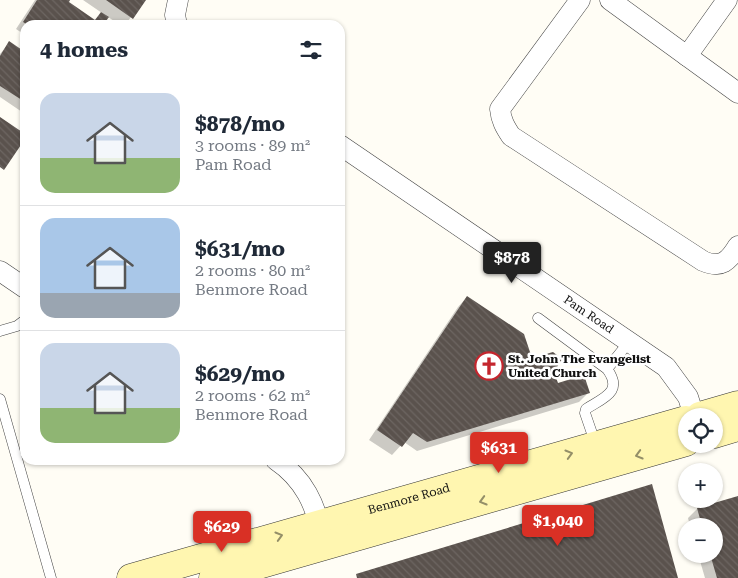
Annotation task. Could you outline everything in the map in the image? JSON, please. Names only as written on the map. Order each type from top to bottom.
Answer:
[{"type":"street","points":[[176,20],[175,15],[178,0]]},
{"type":"street","points":[[580,0],[500,109],[501,119],[505,127],[511,136],[703,261],[713,265],[722,264],[731,258],[738,246]]},
{"type":"street","points":[[610,0],[738,93]]},
{"type":"street","points":[[687,56],[727,0]]},
{"type":"street","name":"Pam Road","points":[[345,148],[666,367],[688,397],[691,408]]},
{"type":"street","points":[[0,271],[20,285]]},
{"type":"street","points":[[723,409],[738,405]]},
{"type":"street","name":"Benmore Road","points":[[213,578],[322,536],[597,446],[678,422]]},
{"type":"street","points":[[723,431],[738,427]]},
{"type":"street","name":"Benmore Road","points":[[131,578],[322,536],[678,444]]},
{"type":"street","points":[[283,465],[305,486],[322,536]]},
{"type":"lane","points":[[538,318],[607,369],[613,377],[614,387],[602,400],[586,409],[585,413],[597,446]]},
{"type":"lane","points":[[0,331],[20,324]]},
{"type":"lane","points":[[607,369],[629,342]]},
{"type":"lane","points":[[0,399],[51,578]]},
{"type":"building","points":[[37,0],[70,0],[69,2],[95,20],[24,20]]},
{"type":"building","points":[[106,0],[146,0],[133,19]]},
{"type":"building","points":[[101,12],[109,17],[107,20],[95,20]]},
{"type":"building","points":[[9,41],[20,49],[20,99],[0,86],[0,56]]},
{"type":"building","points":[[0,117],[20,131],[20,146],[4,170],[0,167]]},
{"type":"building","name":"St. John The Evangelist United Church","points":[[467,296],[524,334],[532,358],[553,352],[562,359],[554,372],[558,383],[584,375],[590,393],[427,442],[413,433],[402,447],[377,430]]},
{"type":"building","points":[[652,484],[678,578],[357,578],[356,574]]},
{"type":"building","points":[[738,496],[738,578],[717,578],[713,563],[723,563],[723,518],[700,518],[697,508],[723,508],[723,500]]},
{"type":"place","name":"St. John The Evangelist United Church","points":[[489,366]]}]
